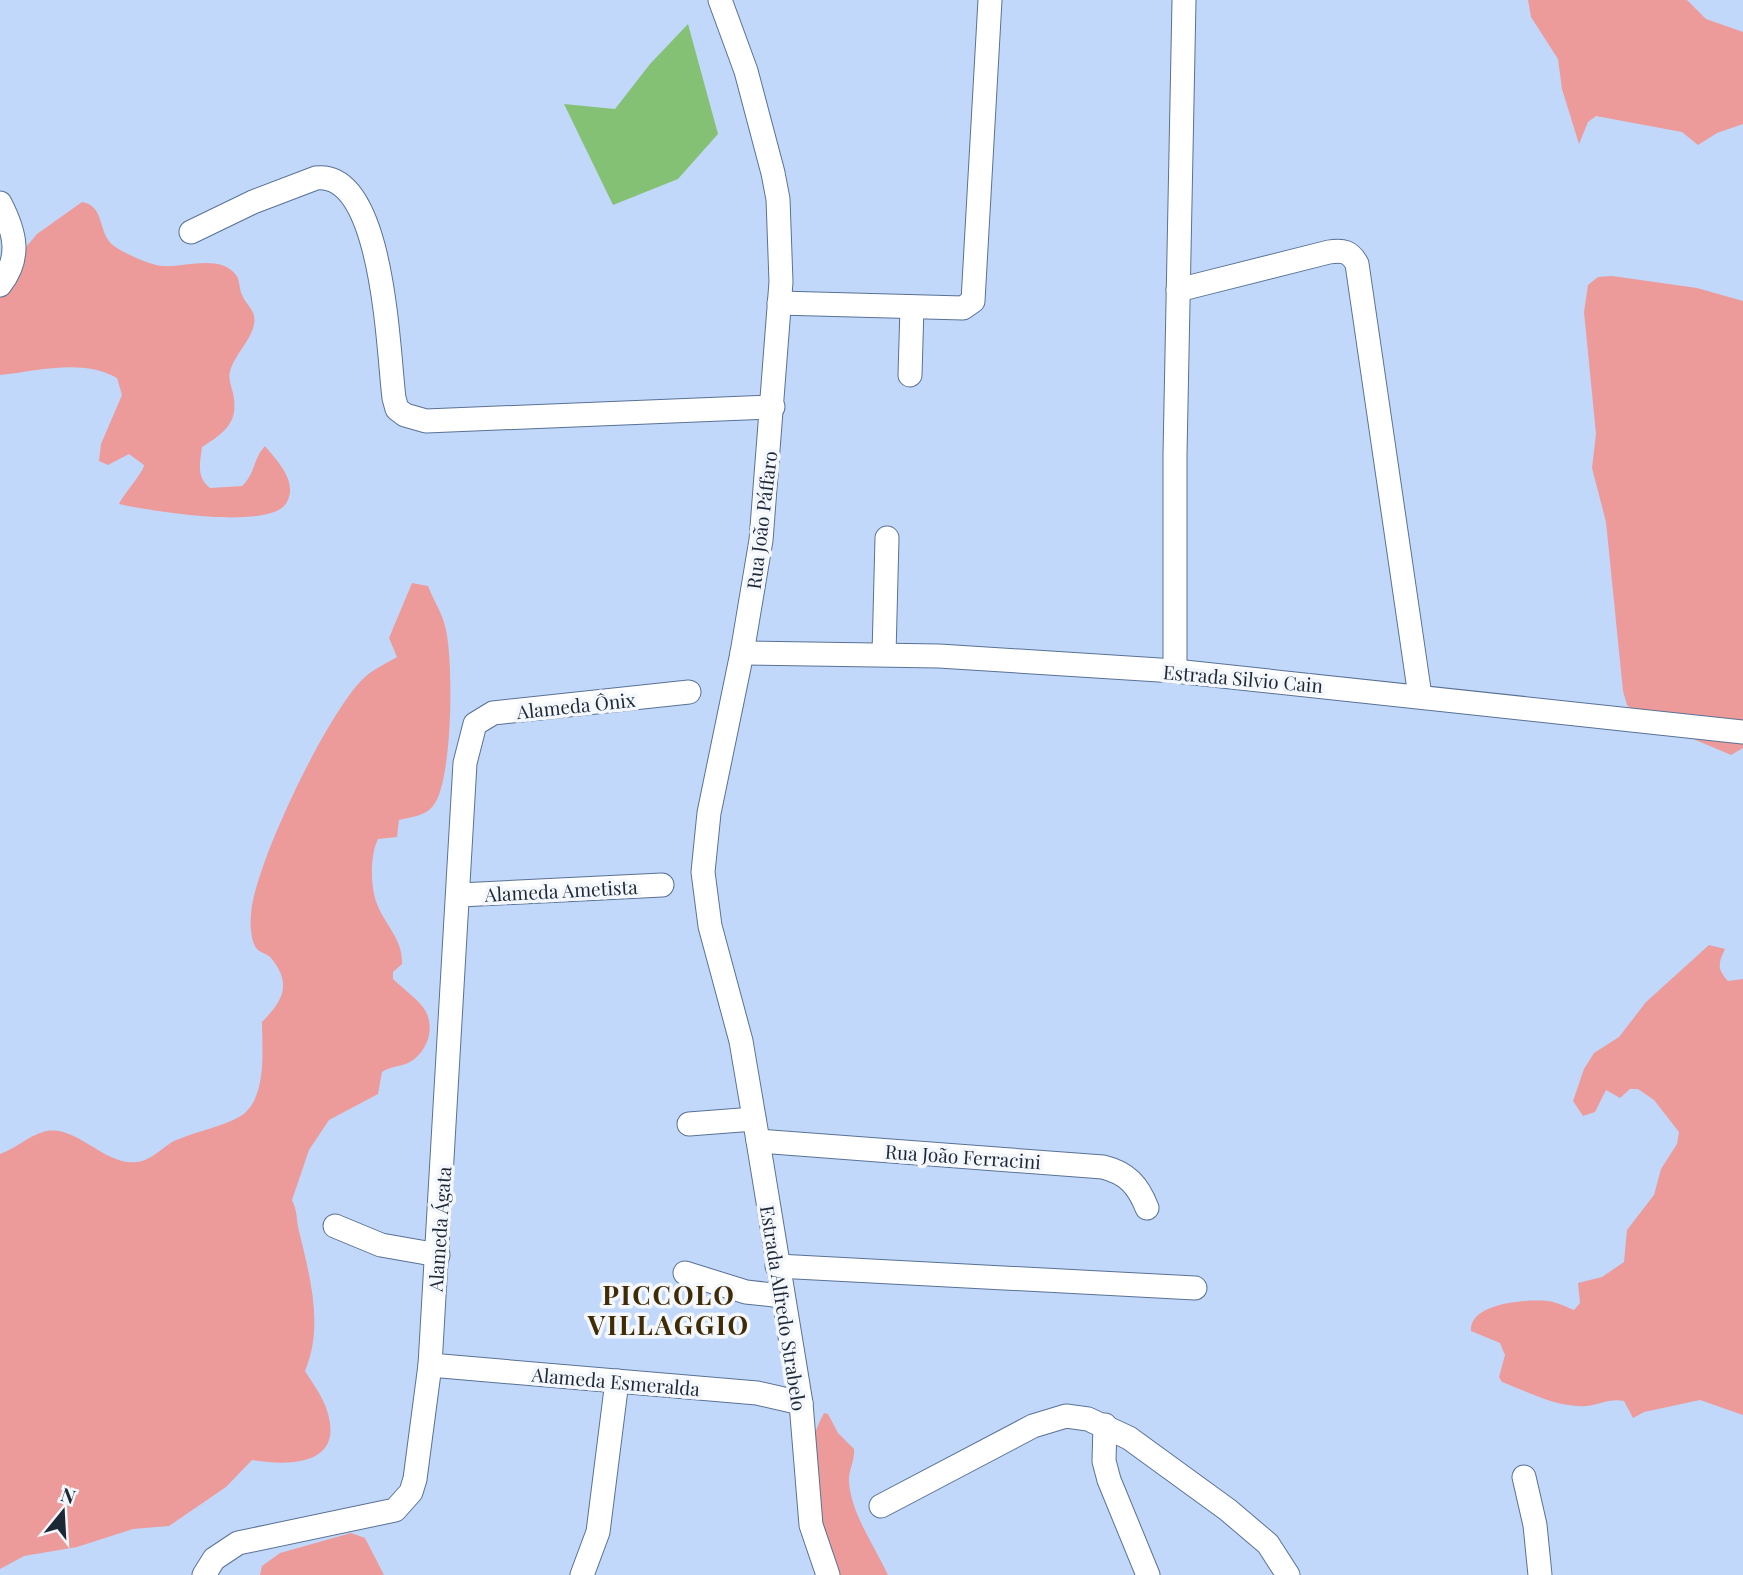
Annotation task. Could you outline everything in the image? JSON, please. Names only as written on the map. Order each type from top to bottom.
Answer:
[{"type":"street","name":"Rua João Páffaro","points":[[720,0],[746,71],[776,186],[781,238],[773,407],[761,540],[742,653],[709,813],[703,872],[710,926],[741,1041]]},
{"type":"street","points":[[779,303],[963,309],[969,306],[976,294],[990,0]]},
{"type":"street","points":[[1175,671],[1178,290],[1184,0]]},
{"type":"street","points":[[191,232],[253,202],[316,178],[327,177],[346,187],[360,206],[372,240],[397,409],[413,418],[426,421],[773,407]]},
{"type":"street","points":[[0,203],[13,228],[16,243],[15,257],[0,285]]},
{"type":"street","points":[[1178,290],[1329,252],[1341,250],[1353,256],[1357,264],[1420,695]]},
{"type":"street","points":[[910,374],[912,307]]},
{"type":"street","points":[[884,654],[887,538]]},
{"type":"street","name":"Estrada Silvio Cain","points":[[742,653],[884,654],[1175,671],[1420,695],[1743,732]]},
{"type":"street","name":"Alameda Ônix","points":[[470,733],[475,724],[493,713],[689,692]]},
{"type":"street","name":"Alameda Ágata","points":[[204,1575],[214,1559],[238,1544],[395,1510],[404,1503],[415,1479],[430,1365],[460,895],[465,763],[470,733]]},
{"type":"street","name":"Alameda Ametista","points":[[460,895],[662,885]]},
{"type":"street","name":"Estrada Alfredo Strabelo","points":[[741,1041],[801,1403],[811,1525],[828,1575]]},
{"type":"street","name":"Rua João Ferracini","points":[[689,1124],[1103,1167],[1118,1171],[1132,1181],[1147,1208]]},
{"type":"street","points":[[335,1226],[381,1245],[438,1255]]},
{"type":"street","points":[[777,1266],[1195,1288]]},
{"type":"street","points":[[685,1273],[746,1292],[783,1296]]},
{"type":"street","name":"Alameda Esmeralda","points":[[430,1365],[757,1393],[801,1403]]},
{"type":"street","points":[[582,1575],[598,1532],[617,1381]]},
{"type":"street","points":[[881,1506],[1051,1419],[1066,1416],[1105,1425],[1129,1437],[1228,1510],[1268,1544],[1288,1575]]},
{"type":"street","points":[[1105,1425],[1104,1461],[1109,1480],[1148,1575]]},
{"type":"street","points":[[1524,1476],[1535,1525],[1540,1575]]},
{"type":"shaded area","points":[[1528,0],[1687,0],[1706,19],[1743,32],[1743,124],[1717,133],[1698,145],[1682,132],[1596,116],[1588,122],[1579,144],[1562,89],[1558,59],[1531,17]]},
{"type":"shaded area","points":[[688,24],[718,134],[678,179],[613,205],[564,104],[615,109],[650,64]]},
{"type":"shaded area","points":[[82,202],[95,209],[109,241],[132,256],[159,265],[212,263],[229,269],[236,275],[242,295],[255,319],[250,336],[229,374],[234,403],[232,419],[224,431],[202,447],[201,474],[210,488],[242,486],[265,446],[285,472],[290,486],[287,502],[277,511],[258,516],[207,516],[119,504],[144,465],[129,454],[108,465],[99,461],[101,444],[122,395],[117,378],[104,372],[75,367],[0,375],[0,278],[37,234]]},
{"type":"shaded area","points":[[1612,276],[1697,288],[1743,301],[1743,748],[1731,755],[1637,715],[1627,705],[1623,691],[1606,522],[1592,468],[1596,434],[1584,312],[1588,285],[1598,277]]},
{"type":"shaded area","points":[[412,583],[428,586],[444,621],[448,642],[450,719],[445,773],[440,793],[430,809],[418,816],[399,820],[397,837],[378,839],[373,853],[372,880],[380,912],[397,940],[402,955],[402,964],[393,972],[393,979],[422,1006],[427,1013],[430,1029],[426,1045],[415,1058],[382,1072],[378,1094],[329,1120],[309,1150],[292,1200],[313,1301],[314,1337],[305,1371],[325,1405],[330,1425],[329,1439],[323,1450],[300,1461],[284,1463],[252,1460],[226,1487],[169,1526],[133,1529],[77,1547],[24,1556],[0,1569],[0,1154],[37,1134],[55,1131],[78,1138],[112,1158],[143,1161],[174,1141],[239,1117],[248,1109],[259,1087],[262,1022],[279,1000],[283,985],[278,968],[254,943],[251,918],[255,892],[278,827],[332,721],[365,677],[397,657],[389,638]]},
{"type":"shaded area","points":[[1709,945],[1725,949],[1720,966],[1728,981],[1743,979],[1743,1415],[1700,1400],[1644,1412],[1633,1418],[1624,1401],[1575,1406],[1543,1398],[1502,1382],[1499,1377],[1505,1355],[1500,1343],[1471,1331],[1473,1322],[1479,1314],[1489,1309],[1513,1302],[1548,1301],[1574,1310],[1580,1303],[1578,1283],[1602,1277],[1624,1262],[1627,1230],[1654,1195],[1661,1169],[1677,1144],[1679,1132],[1654,1100],[1638,1089],[1630,1089],[1620,1098],[1606,1090],[1595,1112],[1583,1116],[1573,1101],[1584,1069],[1594,1053],[1619,1037],[1646,1002]]},
{"type":"shaded area","points":[[824,1413],[828,1414],[838,1433],[854,1449],[849,1478],[854,1506],[888,1575],[815,1575],[808,1514],[807,1472],[810,1451]]},
{"type":"shaded area","points":[[351,1533],[365,1538],[384,1575],[260,1575],[262,1566],[280,1553]]},
{"type":"district","name":"PICCOLO VILLAGGIO","points":[[669,1309]]}]
